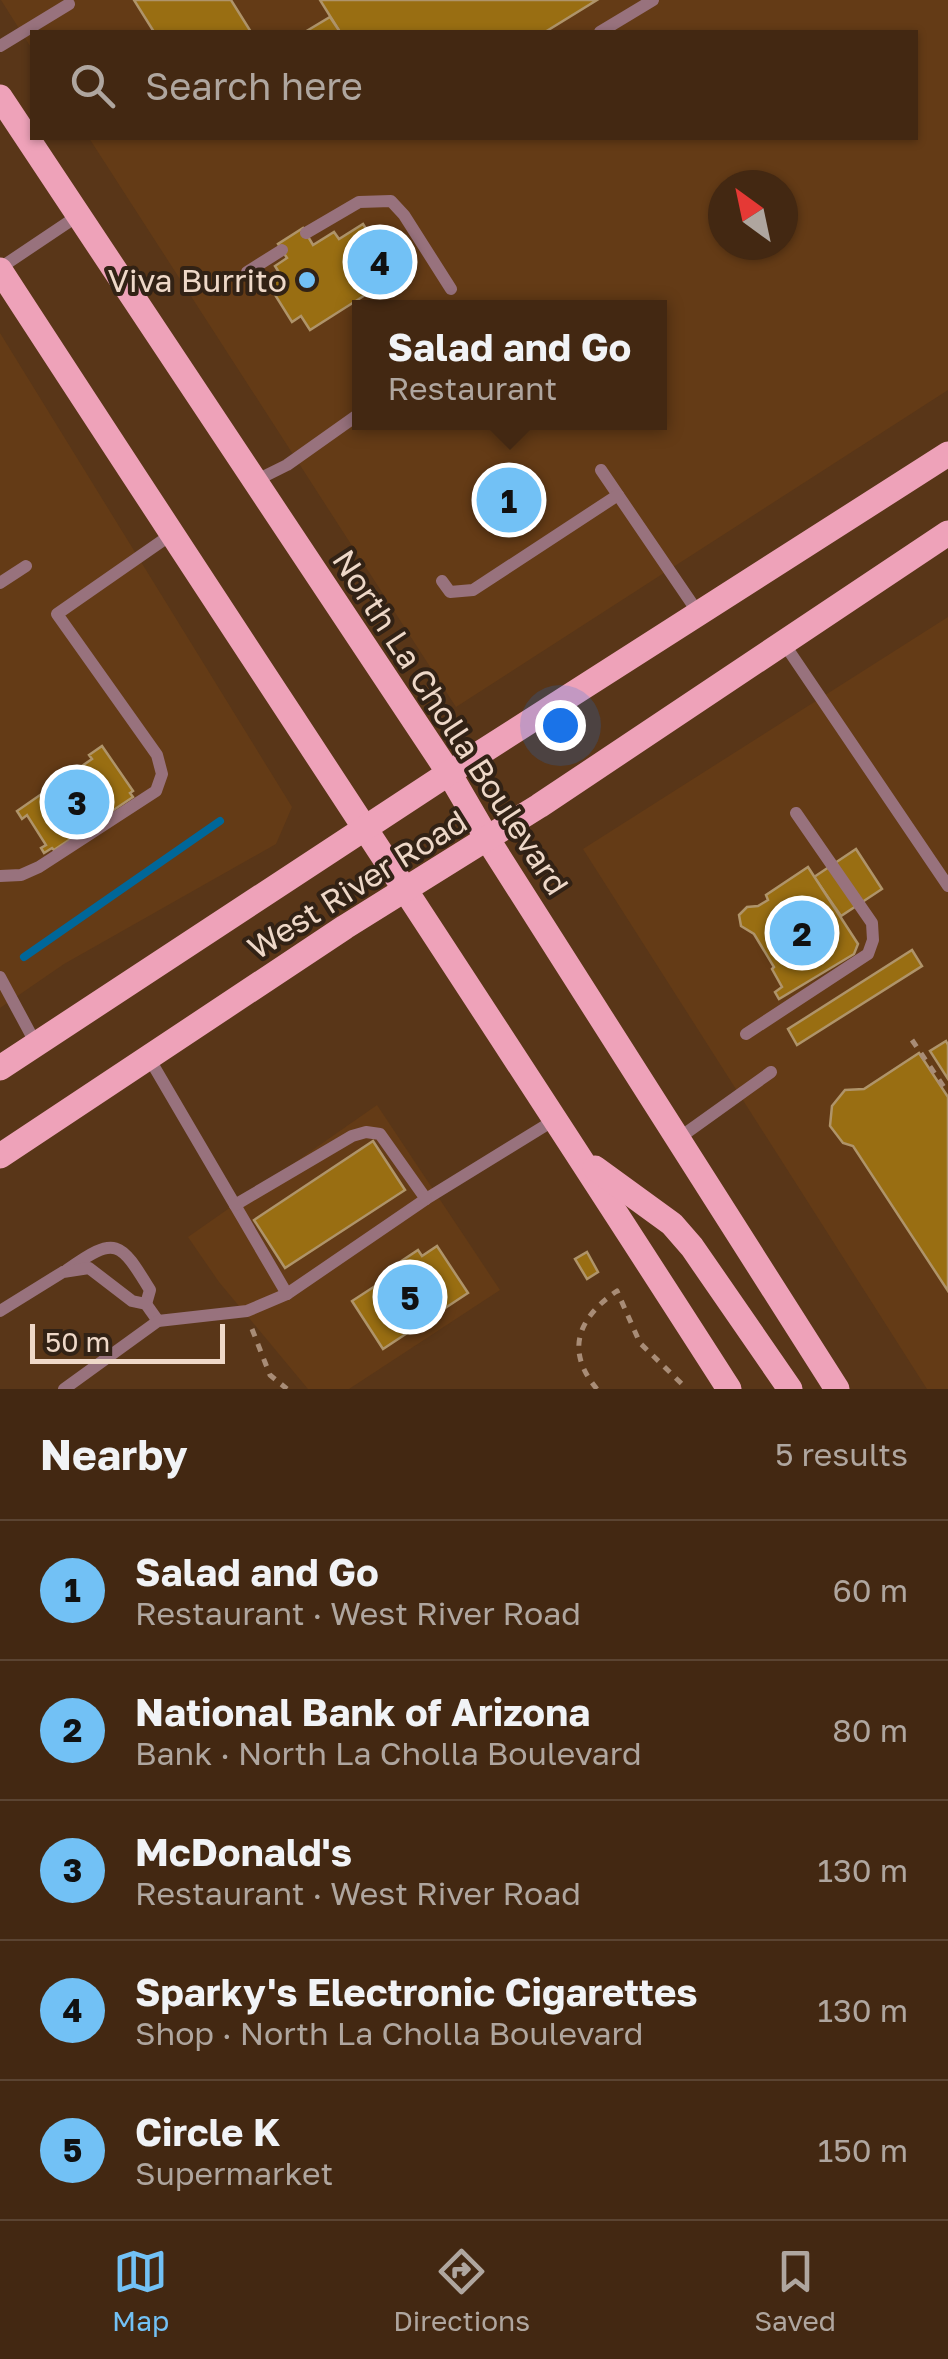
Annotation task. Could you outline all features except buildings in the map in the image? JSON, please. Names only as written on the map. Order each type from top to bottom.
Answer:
[{"type":"main road","name":"North La Cholla Boulevard","points":[[0,97],[450,772],[488,840],[837,1389]]},
{"type":"main road","points":[[0,269],[363,830],[583,1159],[729,1389]]},
{"type":"main road","name":"West River Road","points":[[0,1068],[450,772],[948,454]]},
{"type":"main road","name":"West River Road","points":[[0,1156],[404,890],[488,840],[948,533]]},
{"type":"main road","points":[[583,1159],[672,1224],[692,1246],[790,1389]]},
{"type":"lane","points":[[603,30],[653,0]]},
{"type":"lane","points":[[0,46],[69,4]]},
{"type":"lane","points":[[306,234],[359,202],[390,201],[404,215],[451,288]]},
{"type":"lane","points":[[0,269],[78,215]]},
{"type":"lane","points":[[246,272],[282,250]]},
{"type":"lane","points":[[255,481],[352,419]]},
{"type":"lane","points":[[600,470],[699,614]]},
{"type":"lane","points":[[442,581],[450,592],[472,590],[618,495]]},
{"type":"lane","points":[[0,876],[39,867],[156,791],[162,774],[157,756],[57,614],[172,534]]},
{"type":"lane","points":[[0,583],[26,566]]},
{"type":"lane","points":[[783,642],[948,886]]},
{"type":"lane","points":[[746,1034],[868,954],[873,940],[872,923],[796,813]]},
{"type":"lane","points":[[0,863],[21,874]]},
{"type":"lane","points":[[0,977],[36,1044]]},
{"type":"lane","points":[[149,1058],[287,1294]]},
{"type":"lane","points":[[679,1138],[770,1072]]},
{"type":"lane","points":[[64,1389],[158,1321],[247,1311],[287,1294],[556,1119]]},
{"type":"lane","points":[[234,1205],[352,1136],[366,1132],[380,1134],[426,1200]]},
{"type":"lane","points":[[0,1311],[95,1250],[112,1247],[127,1252],[150,1290],[146,1304]]},
{"type":"lane","points":[[63,1272],[90,1268],[132,1301],[146,1304],[158,1321]]},
{"type":"path","points":[[912,1040],[948,1093]]},
{"type":"path","points":[[597,1389],[587,1377],[577,1345],[592,1308],[617,1291],[640,1343],[687,1389]]},
{"type":"path","points":[[247,1311],[270,1376],[287,1389]]},
{"type":"shaded area","points":[[1,0],[948,0],[948,390],[456,707],[90,140],[918,140],[918,30],[30,30],[30,46]]},
{"type":"shaded area","points":[[0,333],[292,807],[276,844],[64,964],[0,1008]]},
{"type":"shaded area","points":[[948,617],[948,1389],[927,1389],[583,849]]},
{"type":"shaded area","points":[[377,1105],[500,1290],[349,1389],[308,1389],[219,1282],[188,1237]]},
{"type":"waterway","points":[[24,957],[220,821]]},
{"type":"place","name":"Sparky's Electronic Cigarettes","points":[[380,262]]},
{"type":"place","name":"Viva Burrito","points":[[307,280]]},
{"type":"place","name":"Salad and Go","points":[[509,500]]},
{"type":"place","name":"McDonald's","points":[[77,802]]},
{"type":"place","name":"National Bank of Arizona","points":[[802,933]]},
{"type":"place","name":"Circle K","points":[[410,1297]]}]
